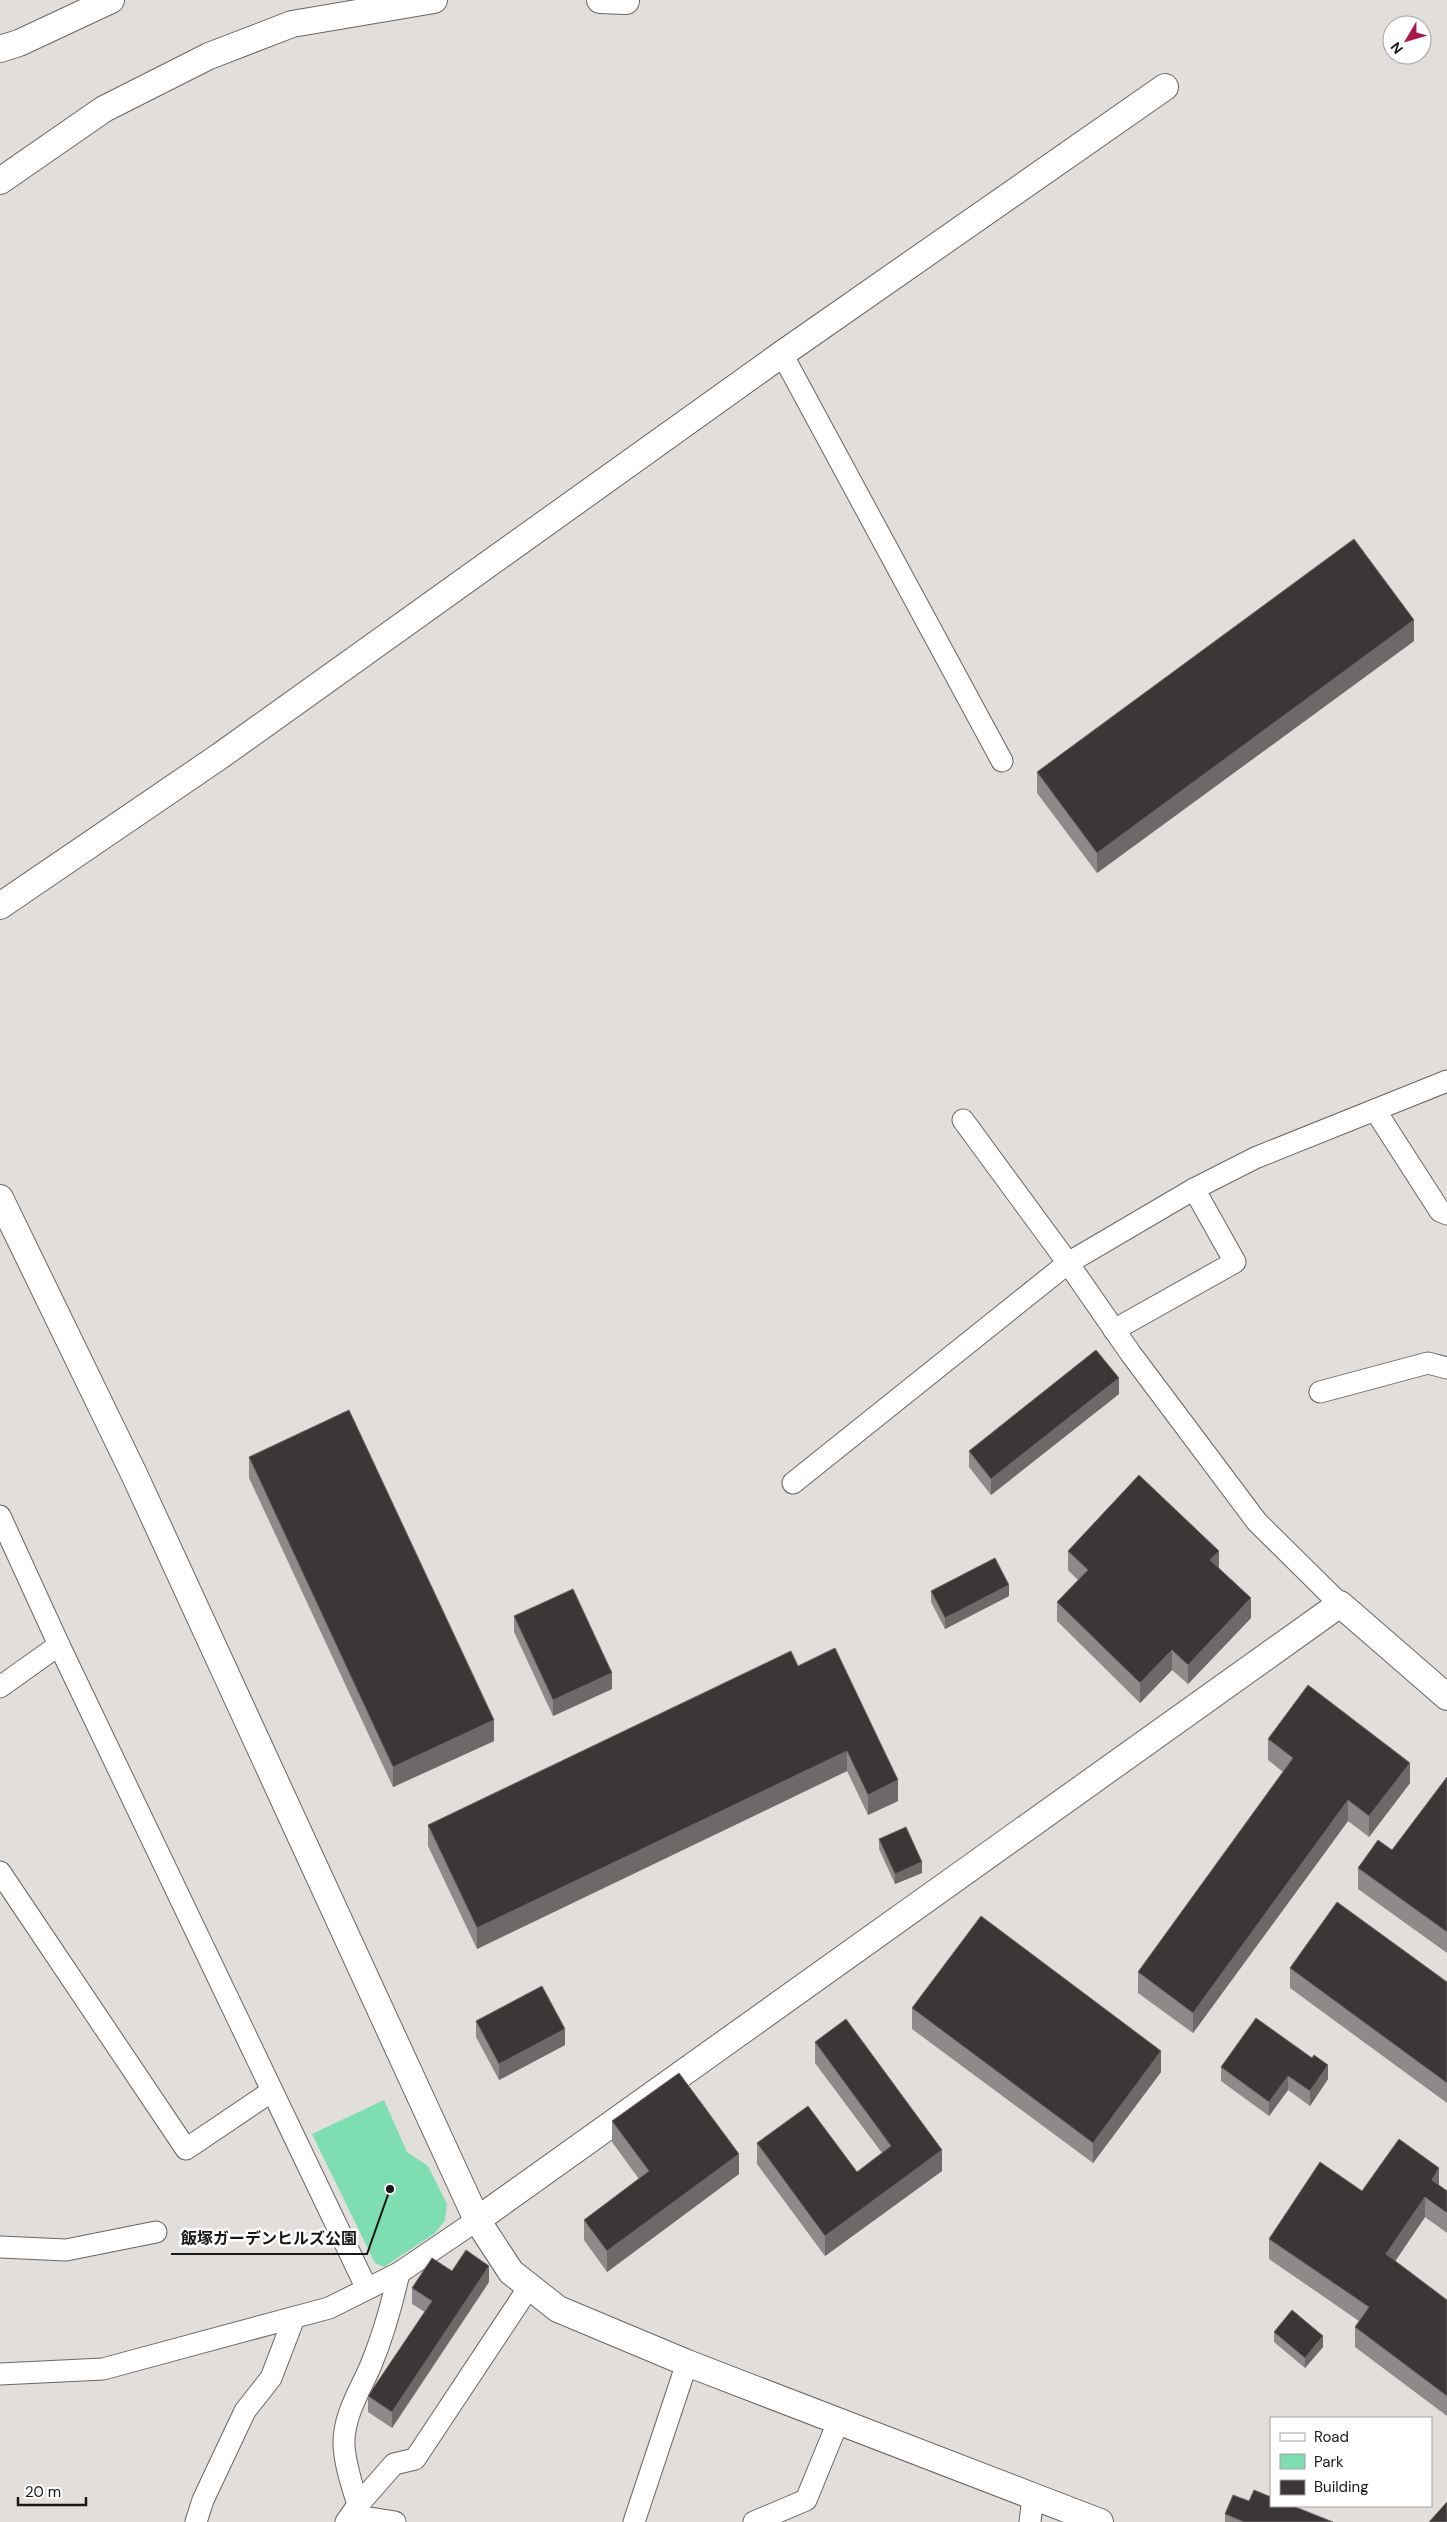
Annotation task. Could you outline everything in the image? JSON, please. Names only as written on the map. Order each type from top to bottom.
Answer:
[{"type":"street","points":[[0,49],[19,43],[111,0]]},
{"type":"street","points":[[0,181],[104,109],[209,56],[292,24],[434,0]]},
{"type":"street","points":[[0,906],[220,756],[782,354],[1166,87]]},
{"type":"street","points":[[782,354],[1002,761]]},
{"type":"street","points":[[793,1483],[1068,1263],[1194,1189],[1255,1158],[1447,1081]]},
{"type":"street","points":[[1375,1110],[1440,1211],[1447,1214]]},
{"type":"street","points":[[963,1120],[1068,1263],[1114,1330],[1256,1522],[1340,1604],[1447,1697]]},
{"type":"street","points":[[1114,1330],[1235,1262],[1194,1189]]},
{"type":"street","points":[[0,1198],[134,1474],[477,2220],[511,2272],[558,2309],[687,2363],[1100,2522]]},
{"type":"street","points":[[1320,1392],[1428,1363],[1447,1368]]},
{"type":"street","points":[[0,1516],[59,1645],[367,2289]]},
{"type":"street","points":[[0,2374],[102,2369],[329,2308],[399,2273],[477,2220],[1340,1604]]},
{"type":"street","points":[[0,1687],[59,1645]]},
{"type":"street","points":[[0,1872],[186,2149],[272,2091]]},
{"type":"street","points":[[0,2246],[66,2250],[156,2232]]},
{"type":"street","points":[[351,2514],[344,2444],[348,2416],[371,2364],[399,2273]]},
{"type":"street","points":[[351,2514],[394,2464],[415,2459],[529,2287]]},
{"type":"street","points":[[196,2522],[203,2500],[245,2411],[271,2378],[294,2318]]},
{"type":"street","points":[[634,2522],[687,2363]]},
{"type":"street","points":[[754,2522],[806,2500],[838,2422]]},
{"type":"street","points":[[1030,2522],[1033,2496]]},
{"type":"street","points":[[351,2514],[395,2522]]},
{"type":"green space","points":[[384,2100],[407,2152],[428,2166],[447,2204],[445,2220],[435,2233],[384,2267],[375,2263],[312,2134]]},
{"type":"building","points":[[1354,539],[1414,620],[1097,853],[1037,772]]},
{"type":"building","points":[[1096,1350],[1119,1378],[991,1479],[969,1451]]},
{"type":"building","points":[[349,1410],[494,1720],[393,1767],[249,1457]]},
{"type":"building","points":[[1139,1475],[1219,1551],[1210,1560],[1251,1598],[1188,1665],[1172,1650],[1140,1683],[1057,1602],[1088,1570],[1068,1551]]},
{"type":"building","points":[[995,1558],[1009,1585],[945,1618],[931,1591]]},
{"type":"building","points":[[573,1589],[612,1673],[553,1700],[514,1616]]},
{"type":"building","points":[[835,1648],[898,1780],[868,1795],[847,1751],[477,1928],[428,1825],[791,1651],[798,1666]]},
{"type":"building","points":[[1308,1685],[1410,1763],[1369,1816],[1348,1800],[1193,2013],[1138,1972],[1293,1758],[1268,1739]]},
{"type":"building","points":[[1447,1777],[1447,1932],[1358,1868],[1378,1840],[1392,1850]]},
{"type":"building","points":[[906,1827],[922,1862],[895,1874],[879,1839]]},
{"type":"building","points":[[1337,1902],[1447,1982],[1447,2083],[1290,1968]]},
{"type":"building","points":[[981,1916],[1161,2051],[1093,2143],[912,2008]]},
{"type":"building","points":[[542,1986],[565,2029],[499,2064],[476,2021]]},
{"type":"building","points":[[1256,2018],[1312,2058],[1314,2055],[1328,2065],[1310,2091],[1288,2076],[1269,2102],[1221,2067]]},
{"type":"building","points":[[846,2019],[942,2150],[825,2236],[757,2143],[808,2106],[857,2172],[891,2146],[815,2042]]},
{"type":"building","points":[[679,2073],[739,2154],[607,2251],[584,2220],[649,2171],[612,2121]]},
{"type":"building","points":[[1399,2139],[1439,2168],[1432,2180],[1447,2191],[1447,2213],[1425,2197],[1386,2254],[1447,2300],[1447,2396],[1355,2327],[1369,2307],[1269,2239],[1320,2162],[1362,2191]]},
{"type":"building","points":[[466,2250],[489,2266],[392,2412],[368,2396],[432,2301],[412,2288],[432,2258],[452,2271]]},
{"type":"building","points":[[1292,2310],[1323,2336],[1305,2358],[1274,2332]]},
{"type":"building","points":[[1254,2490],[1270,2497],[1270,2507],[1296,2507],[1333,2522],[1244,2522],[1225,2514],[1233,2495],[1249,2501]]},
{"type":"building","points":[[1447,2502],[1447,2522],[1429,2522]]},
{"type":"place","name":"飯塚ガーデンヒルズ公園","points":[[390,2189]]}]
